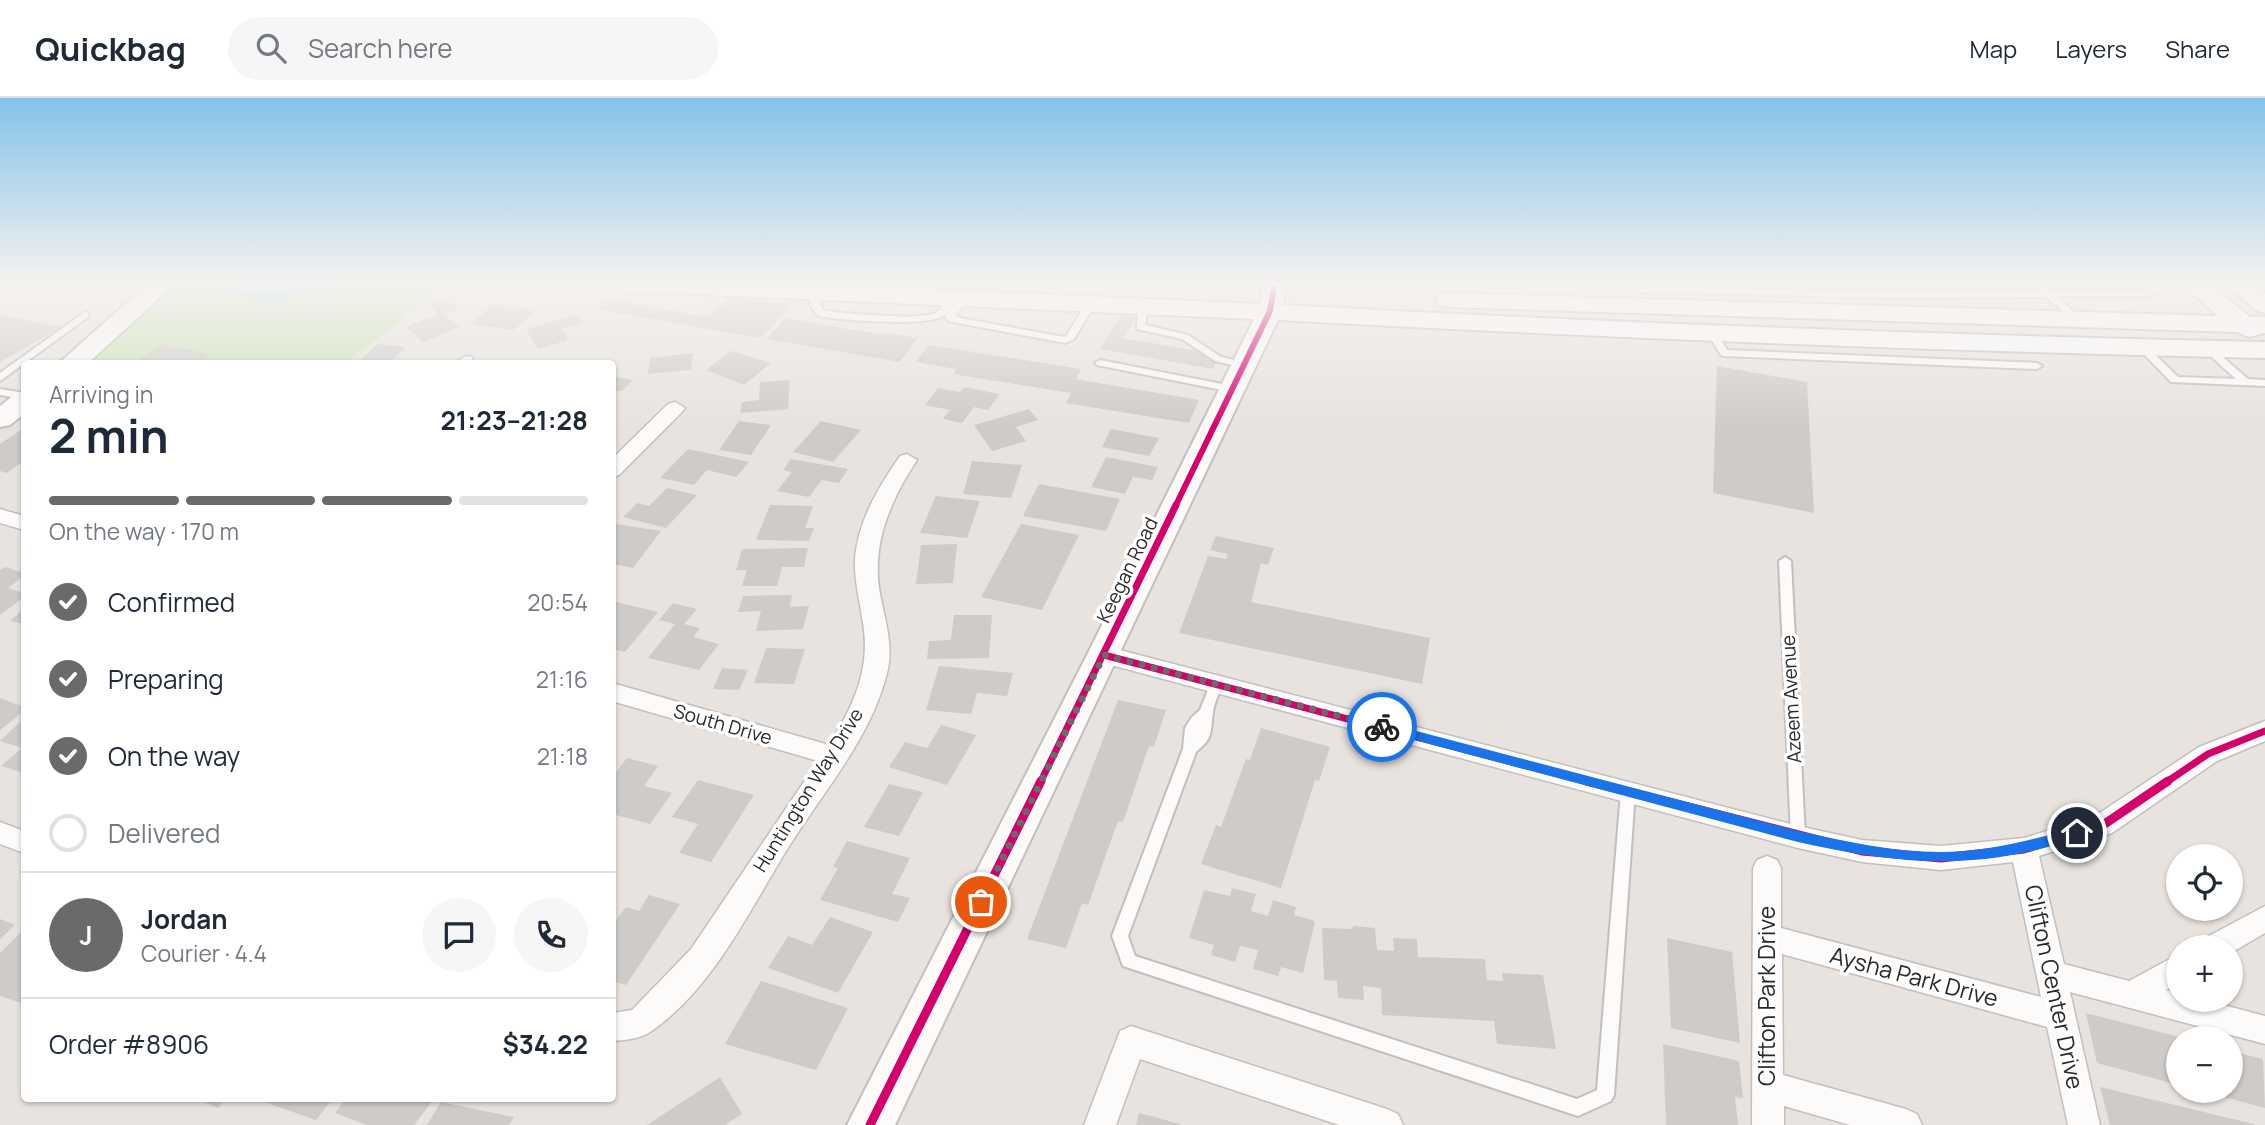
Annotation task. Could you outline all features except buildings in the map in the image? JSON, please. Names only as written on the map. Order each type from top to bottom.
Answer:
[{"type":"main road","points":[[76,360],[108,332]]},
{"type":"main road","name":"Keegan Road","points":[[870,1125],[1262,332]]},
{"type":"main road","points":[[1653,332],[2265,350]]},
{"type":"main road","points":[[0,419],[21,401]]},
{"type":"street","points":[[616,467],[675,408]]},
{"type":"street","name":"Huntington Way Drive","points":[[616,1026],[640,1023],[692,972],[834,756],[862,704],[876,670],[875,626],[866,571],[874,525],[888,486],[907,460]]},
{"type":"street","points":[[0,516],[21,522]]},
{"type":"street","points":[[1104,655],[1628,790],[1798,837],[1862,850],[1941,858],[2024,849],[2103,825],[2208,754],[2265,732]]},
{"type":"street","name":"South Drive","points":[[616,693],[834,756]]},
{"type":"street","points":[[0,833],[21,841]]},
{"type":"street","name":"Clifton Center Drive","points":[[2024,849],[2084,1125]]},
{"type":"street","name":"Clifton Park Drive","points":[[1767,868],[1768,1125]]},
{"type":"street","points":[[2235,935],[2265,918]]},
{"type":"street","name":"Aysha Park Drive","points":[[1767,937],[2060,1016]]},
{"type":"street","points":[[2051,974],[2265,1030]]},
{"type":"street","points":[[2131,995],[2166,975]]},
{"type":"street","points":[[1100,1125],[1131,1041],[1387,1125]]},
{"type":"street","points":[[1768,1086],[1906,1125]]},
{"type":"lane","points":[[24,360],[62,332]]},
{"type":"lane","points":[[1021,332],[1065,340],[1073,332]]},
{"type":"lane","points":[[1162,332],[1185,337],[1218,359],[1238,377]]},
{"type":"lane","points":[[1713,334],[1724,354],[2037,366]]},
{"type":"lane","points":[[2142,347],[2175,380],[2265,383]]},
{"type":"lane","points":[[2208,349],[2245,383]]},
{"type":"lane","points":[[0,378],[21,362]]},
{"type":"lane","points":[[1100,363],[1238,377]]},
{"type":"lane","points":[[0,392],[21,397]]},
{"type":"lane","name":"Azeem Avenue","points":[[1785,561],[1798,837]]},
{"type":"lane","points":[[1216,685],[1205,713],[1208,725],[1202,740],[1190,749],[1119,936],[1129,961],[1578,1108],[1605,1095],[1628,790]]},
{"type":"green space","points":[[120,332],[386,332],[349,360],[89,360]]},
{"type":"cycle path","points":[[870,1125],[1104,655],[1260,332]]},
{"type":"cycle path","points":[[1104,655],[1798,837],[1862,851],[1941,858],[2024,849],[2103,825],[2208,754],[2265,731]]},
{"type":"way so far","points":[[981,902],[1104,655],[1382,727]]},
{"type":"route","points":[[1382,727],[1798,837],[1862,850],[1941,858],[2024,849],[2077,833]]}]
